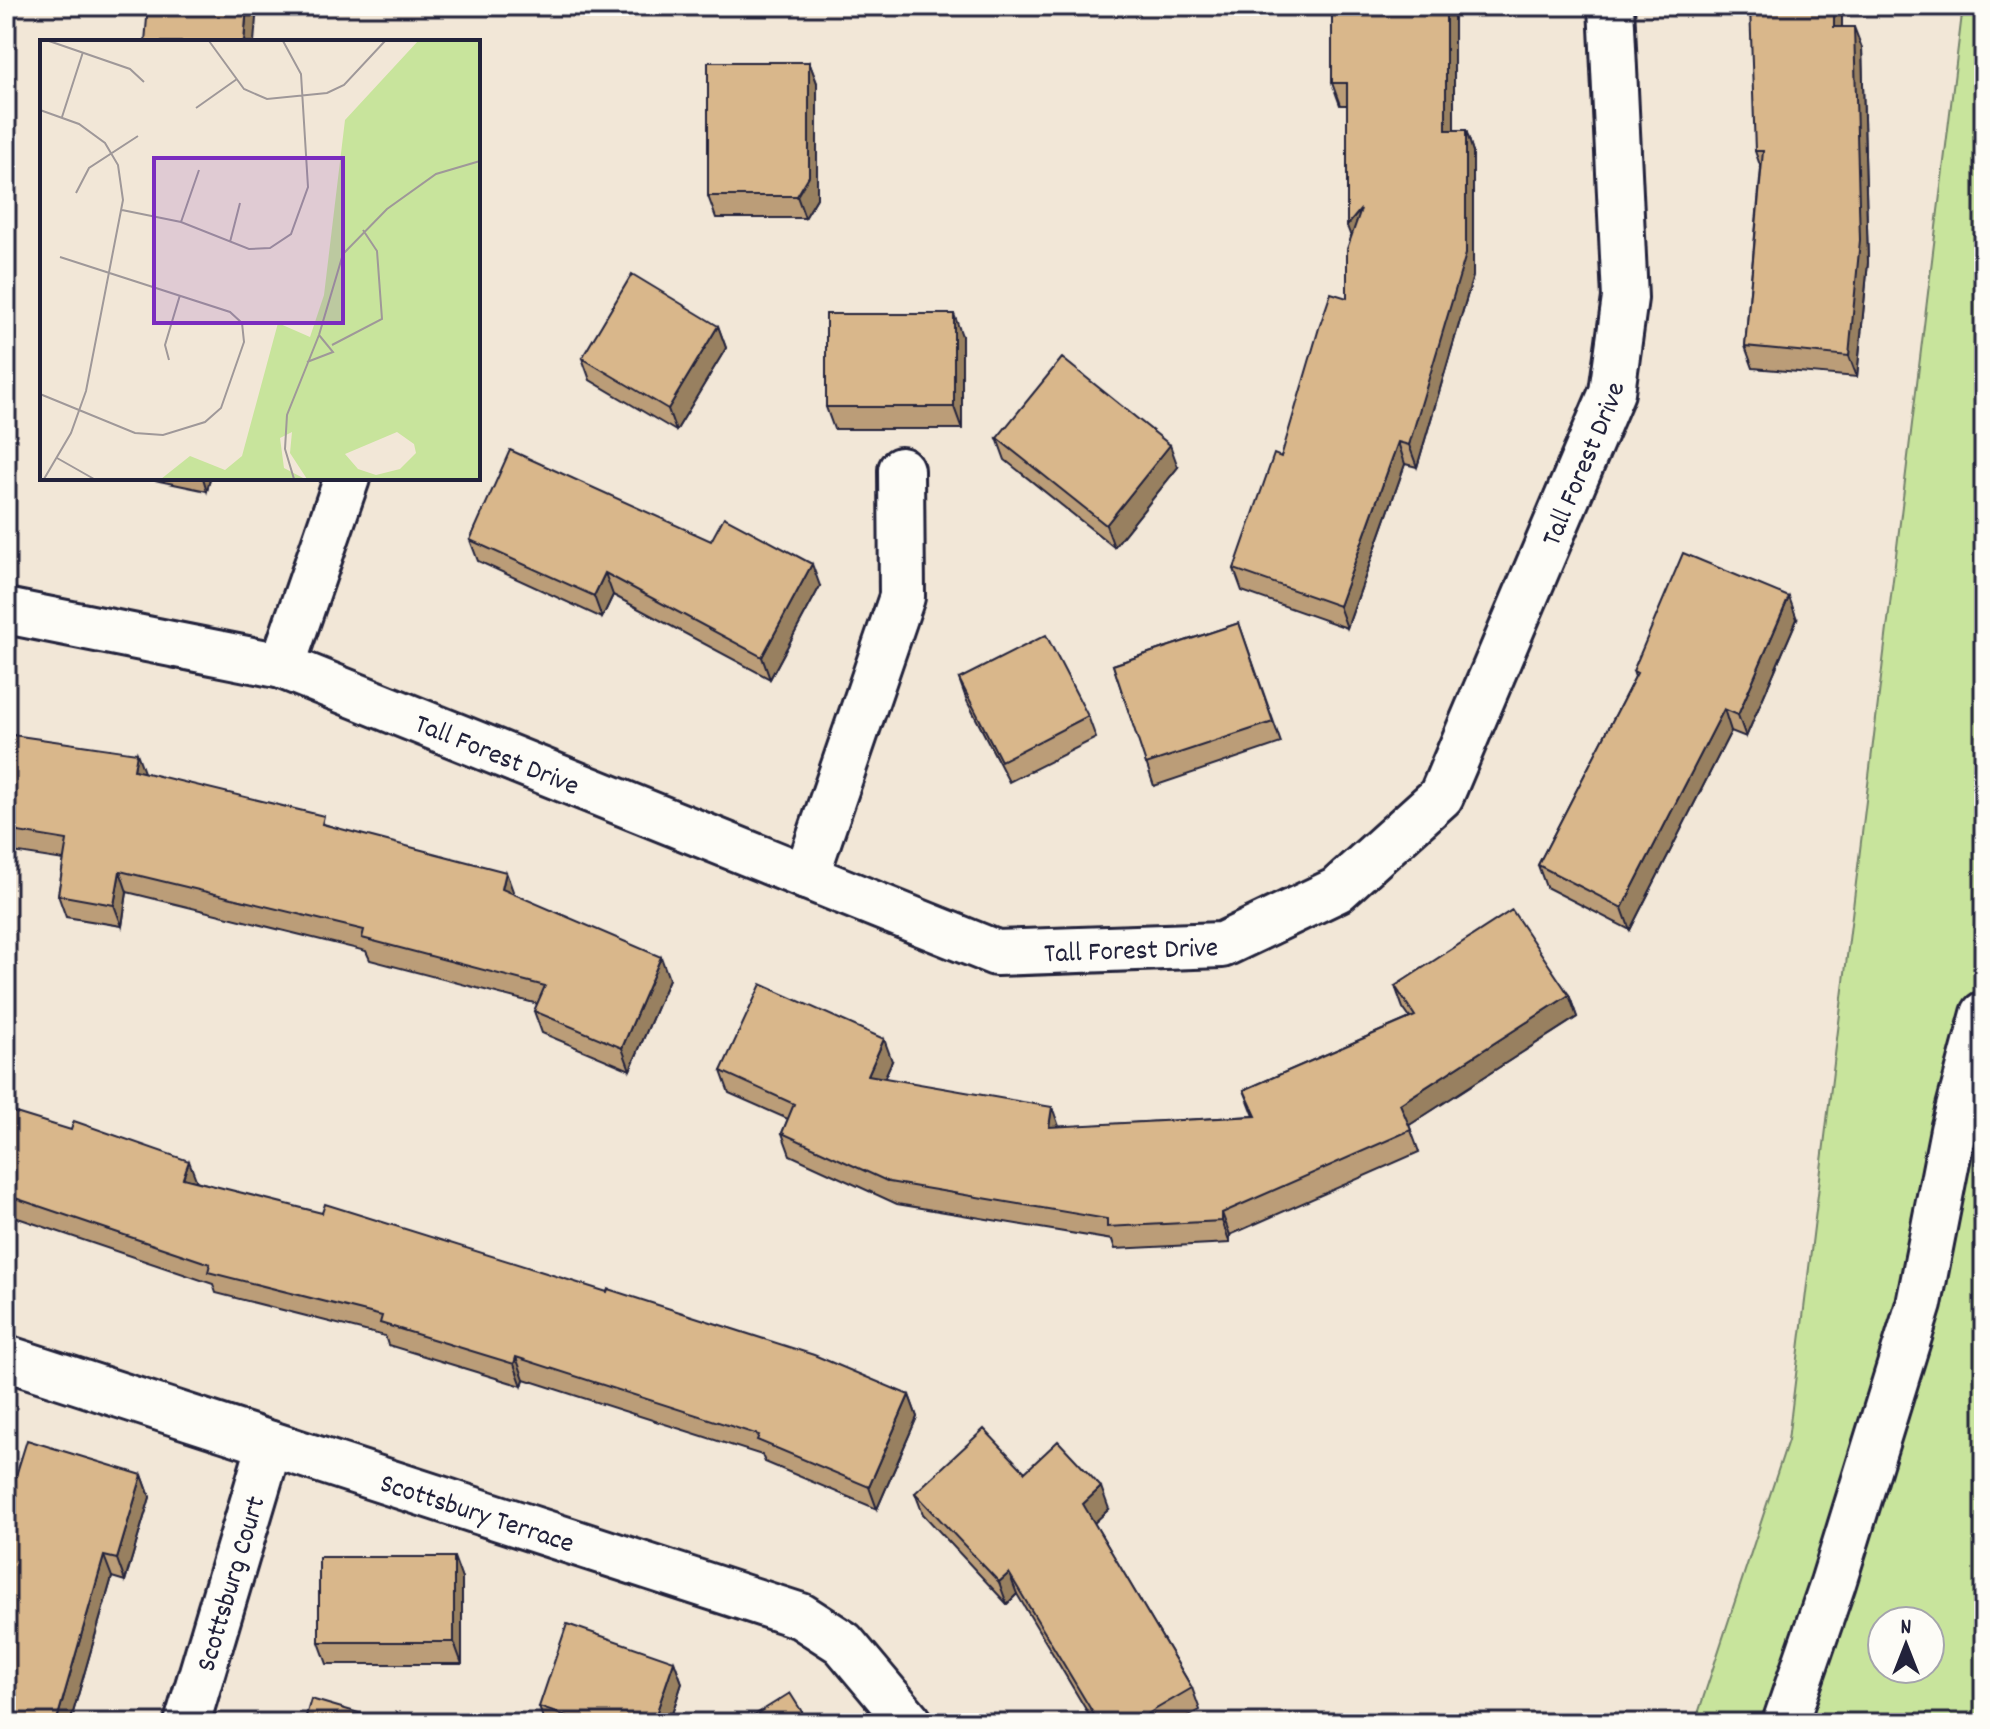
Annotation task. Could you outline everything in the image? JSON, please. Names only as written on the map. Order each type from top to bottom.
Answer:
[{"type":"street","name":"Tall Forest Drive","points":[[6,611],[282,666],[996,953],[1222,945],[1337,890],[1441,796],[1612,392],[1625,298],[1611,6]]},
{"type":"street","points":[[806,877],[902,597],[901,470]]},
{"type":"street","points":[[282,666],[346,480]]},
{"type":"street","points":[[1785,1723],[1833,1583],[1919,1304],[1953,1130],[1984,1014]]},
{"type":"street","name":"Scottsbury Terrace","points":[[6,1358],[801,1616],[843,1643],[910,1723]]},
{"type":"street","name":"Scottsburg Court","points":[[187,1723],[270,1444]]},
{"type":"green space","points":[[1963,6],[1984,6],[1984,1723],[1695,1723],[1788,1440]]},
{"type":"building","points":[[148,6],[247,6],[244,40],[145,40]]},
{"type":"building","points":[[1332,6],[1446,6],[1446,130],[1466,130],[1466,254],[1409,445],[1398,442],[1339,606],[1234,569],[1274,454],[1281,457],[1331,293],[1347,298],[1347,249],[1361,209],[1347,226],[1347,83],[1332,83]]},
{"type":"building","points":[[1750,6],[1834,6],[1834,27],[1854,27],[1860,240],[1849,356],[1745,346],[1763,151],[1755,151]]},
{"type":"building","points":[[708,62],[809,62],[809,176],[797,196],[708,196]]},
{"type":"building","points":[[632,274],[718,326],[668,409],[582,358]]},
{"type":"building","points":[[826,314],[954,314],[954,407],[826,407]]},
{"type":"building","points":[[1062,358],[1170,445],[1106,525],[997,438]]},
{"type":"building","points":[[510,450],[711,541],[724,517],[812,564],[762,657],[605,573],[594,596],[470,540]]},
{"type":"building","points":[[1683,553],[1789,597],[1738,715],[1724,709],[1622,908],[1538,865],[1637,673],[1633,671]]},
{"type":"building","points":[[1239,623],[1273,722],[1146,764],[1113,665]]},
{"type":"building","points":[[1046,635],[1088,716],[1001,761],[959,679]]},
{"type":"building","points":[[6,734],[137,753],[134,770],[324,816],[322,824],[506,872],[502,889],[661,957],[622,1048],[534,1011],[545,986],[362,938],[364,930],[120,871],[114,905],[58,895],[67,840],[6,830]]},
{"type":"building","points":[[1512,910],[1569,995],[1400,1104],[1411,1130],[1222,1213],[1222,1221],[1107,1227],[1107,1219],[889,1182],[782,1133],[794,1104],[721,1071],[761,984],[884,1039],[868,1075],[1052,1107],[1049,1127],[1256,1116],[1244,1090],[1415,1016],[1395,986]]},
{"type":"building","points":[[6,1110],[71,1130],[74,1121],[189,1161],[183,1178],[322,1213],[325,1204],[814,1355],[909,1395],[869,1487],[757,1440],[759,1435],[516,1357],[514,1364],[380,1323],[382,1316],[208,1272],[210,1264],[6,1195]]},
{"type":"building","points":[[984,1429],[1025,1472],[1058,1441],[1101,1487],[1083,1504],[1192,1688],[1132,1723],[1099,1723],[1009,1573],[999,1582],[915,1493]]},
{"type":"building","points":[[27,1440],[142,1475],[117,1559],[104,1556],[56,1723],[6,1723],[6,1550],[12,1528],[6,1526],[6,1508]]},
{"type":"building","points":[[319,1557],[454,1557],[454,1642],[319,1642]]},
{"type":"building","points":[[567,1624],[674,1661],[653,1723],[584,1723],[539,1707]]},
{"type":"building","points":[[790,1693],[809,1723],[742,1723]]},
{"type":"building","points":[[311,1699],[393,1723],[304,1723]]}]
